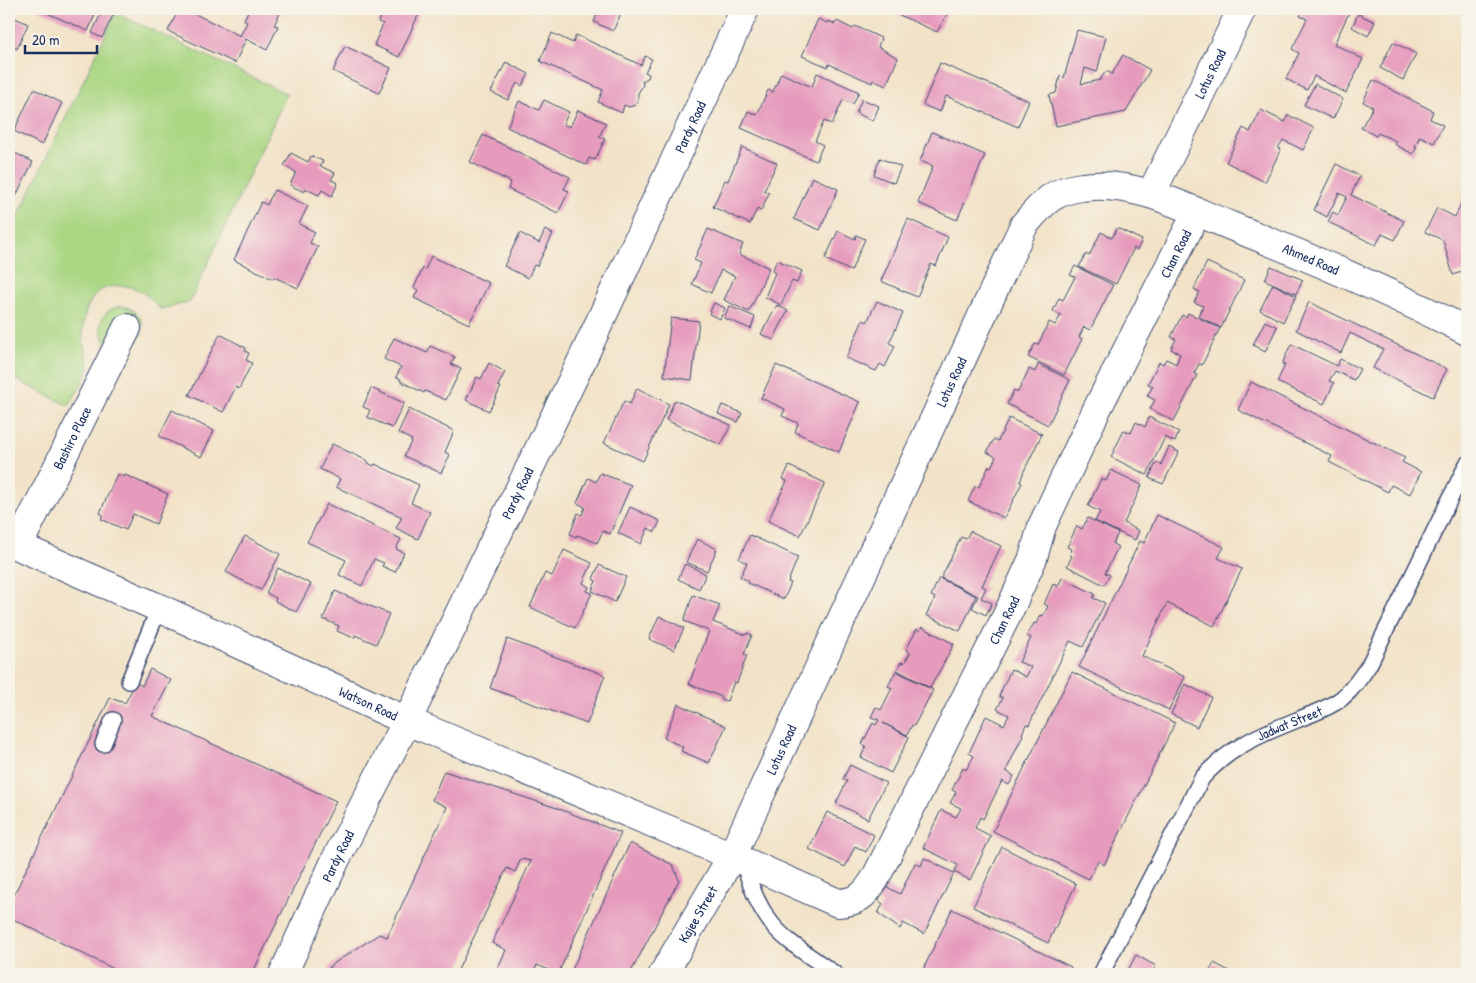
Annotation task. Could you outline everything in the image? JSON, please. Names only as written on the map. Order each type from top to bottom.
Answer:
[{"type":"street","name":"Pardy Road","points":[[283,974],[336,859],[407,722],[582,360],[745,9]]},
{"type":"street","name":"Lotus Road","points":[[737,858],[1024,225],[1045,200],[1064,190],[1083,186],[1110,185],[1151,194],[1242,9]]},
{"type":"street","name":"Ahmed Road","points":[[1151,194],[1306,256],[1416,305],[1467,331]]},
{"type":"street","name":"Chan Road","points":[[737,858],[838,903],[850,902],[867,891],[880,870],[1009,611],[1029,566],[1042,526],[1059,489],[1097,409],[1197,212]]},
{"type":"street","name":"Bashiro Place","points":[[13,544],[127,328]]},
{"type":"street","name":"Watson Road","points":[[13,544],[159,608],[407,722],[737,858]]},
{"type":"street","name":"Kajee Street","points":[[663,974],[737,858]]},
{"type":"lane","name":"Jadwat Street","points":[[1101,974],[1202,778],[1216,762],[1237,746],[1341,699],[1356,683],[1368,665],[1467,464]]},
{"type":"lane","points":[[129,681],[159,608]]},
{"type":"lane","points":[[103,744],[113,720]]},
{"type":"lane","points":[[737,858],[762,909],[773,925],[784,936],[835,974]]},
{"type":"green space","points":[[116,13],[287,94],[190,302],[160,309],[140,291],[135,288],[122,286],[105,288],[91,300],[84,317],[83,327],[84,346],[88,360],[87,374],[69,406],[9,376],[9,235]]},
{"type":"green space","points":[[121,306],[135,312],[142,322],[143,329],[141,335],[131,347],[107,344],[101,332],[104,316],[108,311]]},
{"type":"building","points":[[38,9],[95,9],[97,10],[88,31]]},
{"type":"building","points":[[103,9],[116,9],[102,38],[92,33]]},
{"type":"building","points":[[179,9],[185,9],[240,36],[247,22],[244,20],[249,9],[282,9],[274,25],[278,26],[267,50],[246,39],[235,63],[168,31]]},
{"type":"building","points":[[384,9],[421,9],[399,57],[374,45],[383,24],[378,22]]},
{"type":"building","points":[[597,9],[623,9],[613,31],[594,22],[598,12]]},
{"type":"building","points":[[900,9],[950,9],[937,32],[897,14]]},
{"type":"building","points":[[1304,9],[1342,9],[1349,13],[1334,44],[1363,59],[1346,93],[1314,76],[1307,90],[1286,79],[1299,53],[1292,49],[1307,19],[1300,16]]},
{"type":"building","points":[[1358,14],[1375,22],[1368,36],[1352,27]]},
{"type":"building","points":[[9,15],[28,24],[17,49],[9,45]]},
{"type":"building","points":[[818,19],[835,24],[837,21],[853,29],[855,26],[881,38],[878,47],[898,58],[886,86],[873,80],[872,83],[829,64],[828,67],[802,56]]},
{"type":"building","points":[[1077,30],[1106,37],[1097,72],[1085,68],[1081,84],[1100,80],[1106,71],[1112,74],[1123,55],[1150,70],[1126,112],[1056,126],[1049,95],[1056,93],[1060,76],[1064,78]]},
{"type":"building","points":[[552,33],[573,43],[576,35],[641,65],[645,56],[652,59],[645,72],[649,74],[648,78],[642,81],[643,85],[638,93],[636,105],[629,107],[624,105],[622,113],[598,102],[603,90],[540,61]]},
{"type":"building","points":[[1393,42],[1416,54],[1403,80],[1380,68]]},
{"type":"building","points":[[345,46],[391,68],[379,93],[333,71]]},
{"type":"building","points":[[506,62],[529,74],[522,86],[517,83],[508,100],[491,92]]},
{"type":"building","points":[[940,63],[1029,101],[1018,127],[946,96],[940,112],[923,105]]},
{"type":"building","points":[[781,73],[812,87],[817,73],[859,92],[853,104],[843,100],[832,124],[824,121],[815,141],[823,145],[816,161],[741,128],[748,111],[757,115],[768,90],[773,92]]},
{"type":"building","points":[[1373,80],[1433,111],[1430,119],[1443,125],[1434,143],[1420,136],[1413,154],[1394,144],[1396,141],[1378,133],[1376,136],[1361,128],[1373,107],[1363,102]]},
{"type":"building","points":[[1315,84],[1343,99],[1333,119],[1304,105]]},
{"type":"building","points":[[34,89],[62,103],[42,145],[14,131]]},
{"type":"building","points":[[862,99],[879,106],[873,121],[856,113]]},
{"type":"building","points":[[544,100],[569,112],[563,124],[570,127],[578,110],[606,123],[599,137],[605,139],[595,160],[589,158],[586,165],[507,127],[519,101],[539,110]]},
{"type":"building","points":[[1261,110],[1285,122],[1288,115],[1314,128],[1303,150],[1283,140],[1278,148],[1281,149],[1265,182],[1226,162],[1243,128],[1250,132]]},
{"type":"building","points":[[932,132],[985,155],[957,220],[918,203],[933,166],[920,161]]},
{"type":"building","points":[[483,135],[570,177],[564,189],[569,191],[558,213],[508,189],[511,182],[470,162]]},
{"type":"building","points":[[742,147],[777,163],[764,191],[769,193],[761,211],[757,209],[750,224],[713,207],[725,180],[728,181]]},
{"type":"building","points":[[9,150],[33,162],[10,208],[9,207]]},
{"type":"building","points":[[291,153],[308,162],[311,156],[323,161],[320,166],[335,173],[331,180],[338,183],[332,196],[322,190],[319,195],[306,189],[304,192],[290,185],[296,172],[284,166]]},
{"type":"building","points":[[880,158],[901,167],[894,183],[874,175]]},
{"type":"building","points":[[1336,164],[1360,176],[1351,195],[1404,221],[1395,240],[1382,234],[1376,245],[1328,222],[1333,212],[1338,215],[1347,197],[1339,193],[1327,217],[1314,210]]},
{"type":"building","points":[[812,177],[838,189],[820,230],[794,219]]},
{"type":"building","points":[[274,190],[308,206],[299,224],[315,232],[310,243],[318,247],[298,288],[274,277],[273,279],[234,260],[261,202],[267,205]]},
{"type":"building","points":[[1467,191],[1467,270],[1453,275],[1443,240],[1425,232],[1437,208],[1455,217]]},
{"type":"building","points":[[908,219],[948,237],[936,266],[931,264],[917,297],[881,281]]},
{"type":"building","points":[[1117,228],[1142,240],[1137,250],[1134,248],[1116,284],[1079,267],[1086,254],[1089,256],[1101,232],[1112,238]]},
{"type":"building","points":[[708,229],[743,244],[739,254],[769,268],[749,312],[724,300],[735,276],[721,270],[711,293],[692,284],[701,263],[694,260]]},
{"type":"building","points":[[545,230],[553,234],[537,266],[534,265],[528,278],[504,266],[520,233],[539,243]]},
{"type":"building","points":[[838,231],[855,239],[856,235],[865,239],[851,271],[825,259]]},
{"type":"building","points":[[431,256],[489,283],[469,324],[414,298],[418,290],[414,288]]},
{"type":"building","points":[[777,260],[802,271],[797,283],[792,281],[781,305],[765,297],[775,273],[772,271]]},
{"type":"building","points":[[1207,262],[1244,280],[1221,328],[1198,316],[1203,306],[1194,302],[1200,292],[1194,289]]},
{"type":"building","points":[[1075,266],[1113,285],[1090,330],[1084,327],[1079,337],[1082,339],[1064,375],[1028,357],[1035,344],[1038,345],[1049,322],[1055,325],[1061,315],[1053,311],[1059,298],[1063,300],[1075,277],[1070,275]]},
{"type":"building","points":[[1271,266],[1303,280],[1296,294],[1265,280]]},
{"type":"building","points":[[1273,284],[1296,296],[1283,322],[1260,310]]},
{"type":"building","points":[[877,301],[903,313],[889,343],[895,346],[885,367],[880,364],[876,371],[846,358],[863,320],[867,322]]},
{"type":"building","points":[[1309,302],[1447,369],[1433,397],[1373,368],[1383,349],[1350,333],[1341,353],[1296,330]]},
{"type":"building","points":[[714,303],[725,308],[720,319],[709,314]]},
{"type":"building","points":[[777,305],[788,311],[773,340],[761,334]]},
{"type":"building","points":[[729,306],[755,317],[751,329],[724,318]]},
{"type":"building","points":[[1188,313],[1220,328],[1202,365],[1199,364],[1194,373],[1197,375],[1174,421],[1150,409],[1155,400],[1147,396],[1153,386],[1148,384],[1159,362],[1163,364],[1166,359],[1176,364],[1180,354],[1171,349],[1176,339],[1171,337],[1182,315],[1186,317]]},
{"type":"building","points":[[671,318],[699,321],[692,380],[664,376]]},
{"type":"building","points":[[1265,321],[1277,327],[1265,352],[1253,345]]},
{"type":"building","points":[[220,334],[246,348],[245,351],[249,353],[246,360],[252,363],[239,389],[236,387],[223,412],[189,395]]},
{"type":"building","points":[[394,338],[427,353],[430,346],[455,357],[451,364],[461,369],[446,400],[425,391],[424,393],[396,377],[401,367],[384,359]]},
{"type":"building","points":[[1291,344],[1337,366],[1340,359],[1360,369],[1354,380],[1335,371],[1329,381],[1334,383],[1324,404],[1277,382],[1285,365],[1282,364]]},
{"type":"building","points":[[489,363],[505,372],[498,386],[501,387],[489,411],[466,400],[477,377],[481,379]]},
{"type":"building","points":[[1038,364],[1070,380],[1048,425],[1007,404],[1014,390],[1018,392],[1029,369],[1035,372]]},
{"type":"building","points":[[776,365],[860,402],[839,452],[795,432],[798,423],[782,416],[785,409],[761,398]]},
{"type":"building","points":[[1251,382],[1405,458],[1402,462],[1421,472],[1410,494],[1391,485],[1388,492],[1329,462],[1332,456],[1238,410]]},
{"type":"building","points":[[371,388],[404,403],[392,428],[367,417],[370,410],[363,407]]},
{"type":"building","points":[[637,388],[669,404],[643,461],[604,443],[624,401],[630,404]]},
{"type":"building","points":[[675,400],[731,425],[721,445],[666,420]]},
{"type":"building","points":[[722,405],[742,413],[738,422],[718,414]]},
{"type":"building","points":[[409,409],[454,431],[445,452],[450,455],[441,473],[404,456],[412,440],[398,433]]},
{"type":"building","points":[[172,410],[214,431],[201,457],[159,436]]},
{"type":"building","points":[[1149,417],[1179,432],[1175,442],[1165,437],[1147,475],[1111,457],[1124,430],[1131,433],[1136,422],[1145,427]]},
{"type":"building","points":[[1009,418],[1042,434],[1024,471],[1020,482],[1022,483],[1004,518],[968,501],[975,486],[979,487],[989,466],[991,467],[996,457],[987,452],[994,439],[998,441]]},
{"type":"building","points":[[332,444],[368,461],[368,463],[374,466],[375,464],[419,485],[411,503],[430,512],[418,539],[396,528],[402,517],[336,487],[340,479],[320,469]]},
{"type":"building","points":[[1169,447],[1179,452],[1163,484],[1149,478],[1156,463],[1161,465]]},
{"type":"building","points":[[789,466],[825,483],[800,536],[768,521],[787,481],[783,479]]},
{"type":"building","points":[[1111,470],[1142,485],[1124,523],[1139,531],[1135,540],[1095,521],[1100,512],[1088,506],[1101,479],[1106,481]]},
{"type":"building","points":[[600,473],[631,485],[610,534],[603,531],[597,543],[570,534],[578,513],[582,515],[585,507],[577,503],[588,478],[596,482]]},
{"type":"building","points":[[117,474],[124,477],[125,475],[168,494],[156,524],[133,514],[126,530],[101,519],[103,515],[100,513]]},
{"type":"building","points":[[327,504],[401,539],[396,549],[404,553],[395,572],[382,566],[384,563],[374,559],[362,586],[339,575],[346,560],[307,542]]},
{"type":"building","points":[[630,507],[660,521],[655,532],[648,528],[641,544],[618,533]]},
{"type":"building","points":[[1157,515],[1224,547],[1218,558],[1242,569],[1214,626],[1167,603],[1142,656],[1185,677],[1169,710],[1079,667],[1140,541],[1144,543]]},
{"type":"building","points":[[1088,518],[1118,533],[1113,544],[1118,547],[1105,573],[1110,575],[1104,585],[1067,566],[1072,556],[1070,555],[1072,549],[1067,547],[1077,526],[1082,529]]},
{"type":"building","points":[[970,531],[1001,546],[982,586],[986,588],[981,598],[992,603],[986,615],[972,608],[978,596],[941,578],[961,537],[966,539]]},
{"type":"building","points":[[750,535],[798,557],[788,582],[791,583],[784,599],[748,583],[749,581],[740,577],[747,563],[739,559]]},
{"type":"building","points":[[245,536],[280,554],[261,590],[226,572]]},
{"type":"building","points":[[697,539],[717,549],[707,571],[686,562]]},
{"type":"building","points":[[564,550],[592,563],[583,583],[589,587],[587,591],[592,593],[575,628],[530,607],[545,573],[552,576]]},
{"type":"building","points":[[685,564],[706,574],[699,589],[678,579]]},
{"type":"building","points":[[599,565],[626,577],[615,602],[592,591],[596,581],[593,579]]},
{"type":"building","points":[[278,568],[311,584],[296,612],[275,601],[276,598],[266,593]]},
{"type":"building","points":[[939,578],[976,596],[960,631],[926,615],[935,598],[931,596]]},
{"type":"building","points":[[1062,578],[1095,594],[1093,598],[1105,603],[1083,647],[1070,641],[1029,725],[1026,724],[1023,735],[1006,771],[1014,776],[1009,785],[1002,781],[983,819],[980,817],[975,828],[991,836],[970,880],[954,872],[958,865],[923,848],[941,810],[956,817],[961,808],[950,803],[956,792],[952,790],[963,768],[966,770],[974,756],[969,753],[986,716],[1004,725],[1009,715],[997,709],[1003,698],[999,696],[1011,669],[1026,677],[1031,667],[1019,662],[1031,638],[1027,636],[1034,623],[1036,624],[1040,615],[1043,616],[1048,606],[1044,604],[1053,584],[1058,586]]},
{"type":"building","points":[[335,591],[389,614],[376,644],[355,635],[354,638],[337,631],[339,626],[323,619]]},
{"type":"building","points":[[693,595],[720,605],[713,622],[746,635],[747,633],[752,635],[744,654],[747,655],[737,683],[734,682],[727,701],[721,699],[722,697],[689,684],[709,631],[684,621]]},
{"type":"building","points":[[659,616],[684,628],[674,650],[649,639]]},
{"type":"building","points":[[922,627],[954,644],[930,688],[897,670],[901,662],[904,663],[910,653],[906,650],[917,629],[920,631]]},
{"type":"building","points":[[507,639],[605,675],[587,724],[490,688]]},
{"type":"building","points":[[150,669],[171,680],[152,716],[336,801],[252,974],[124,974],[9,917],[9,905],[110,698],[125,703],[136,682],[142,686]]},
{"type":"building","points":[[896,671],[933,690],[914,726],[912,725],[907,735],[883,723],[909,737],[891,773],[861,757],[866,746],[862,744],[873,723],[876,725],[879,720],[871,717],[876,707],[881,710],[892,688],[888,686]]},
{"type":"building","points":[[1072,672],[1175,723],[1104,865],[1098,861],[1089,879],[993,831]]},
{"type":"building","points":[[1185,684],[1211,697],[1197,727],[1171,714]]},
{"type":"building","points":[[678,704],[726,726],[709,763],[681,751],[683,747],[664,738]]},
{"type":"building","points":[[850,765],[886,783],[868,819],[836,803],[847,781],[843,779]]},
{"type":"building","points":[[444,771],[557,808],[621,833],[558,974],[537,965],[533,974],[495,974],[506,950],[492,943],[531,861],[521,859],[515,872],[507,868],[456,974],[328,974],[330,966],[379,934],[387,937],[447,807],[432,800]]},
{"type":"building","points":[[827,812],[874,835],[866,852],[855,846],[845,867],[809,849]]},
{"type":"building","points":[[630,843],[673,865],[679,880],[630,974],[570,974]]},
{"type":"building","points":[[1002,847],[1076,884],[1048,943],[973,907]]},
{"type":"building","points":[[924,858],[954,873],[924,934],[903,923],[900,929],[878,913],[883,904],[878,900],[885,886],[900,894],[915,863],[921,866]]},
{"type":"building","points":[[952,909],[1071,967],[1068,974],[921,974]]},
{"type":"building","points":[[1136,955],[1156,966],[1152,974],[1126,974]]},
{"type":"building","points":[[1214,963],[1235,974],[1208,974]]}]
